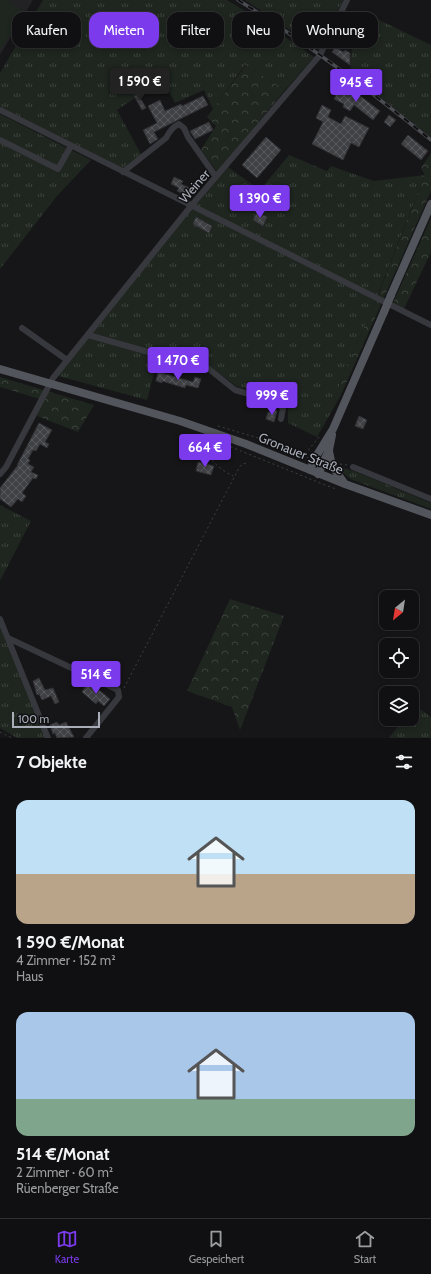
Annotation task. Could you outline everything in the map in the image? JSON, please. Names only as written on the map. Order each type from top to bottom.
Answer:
[{"type":"main road","points":[[310,470],[315,458],[333,429],[431,204]]},
{"type":"main road","name":"Gronauer Straße","points":[[0,368],[180,421],[246,444],[318,474],[431,515]]},
{"type":"main road","points":[[318,474],[328,450],[333,429]]},
{"type":"main road","points":[[328,450],[332,466],[345,484]]},
{"type":"street","name":"Weiner","points":[[0,474],[6,467],[50,383],[191,206],[320,55],[347,0]]},
{"type":"street","points":[[0,110],[431,325]]},
{"type":"street","points":[[123,172],[166,138],[168,132],[179,124],[184,128],[188,137],[216,177]]},
{"type":"street","points":[[0,140],[58,169],[71,146]]},
{"type":"street","points":[[22,328],[67,360]]},
{"type":"street","points":[[88,335],[209,369],[235,390],[276,402],[283,408],[281,419]]},
{"type":"street","points":[[354,467],[431,499]]},
{"type":"street","points":[[0,619],[48,738]]},
{"type":"street","points":[[8,638],[118,690],[119,697],[86,738]]},
{"type":"path","points":[[210,439],[206,437],[204,444],[206,452],[219,467],[234,476]]},
{"type":"path","points":[[221,443],[334,488],[338,489],[345,484]]},
{"type":"path","points":[[119,694],[127,684],[234,476],[242,464],[248,463]]},
{"type":"path","points":[[0,732],[12,738]]},
{"type":"shaded area","points":[[0,0],[33,0],[26,12],[12,12],[12,35],[0,55]]},
{"type":"green space","points":[[0,0],[7,0],[24,11],[12,12],[12,31],[0,51]]},
{"type":"green space","points":[[43,0],[227,0],[247,12],[232,12],[232,48],[284,48],[284,36],[292,42],[292,48],[301,48],[314,57],[285,90],[245,65],[213,109],[204,90],[175,103],[163,79],[117,110],[141,154],[123,168],[0,107],[0,73],[15,48],[81,48],[81,12],[36,12]]},
{"type":"green space","points":[[245,0],[343,0],[337,12],[292,12],[292,32],[284,26],[284,12],[263,12]]},
{"type":"green space","points":[[378,19],[431,45],[431,137],[350,73],[352,48],[378,48]]},
{"type":"green space","points":[[246,65],[285,90],[217,172],[201,150],[216,126],[207,117]]},
{"type":"green space","points":[[0,114],[91,160],[57,196],[0,269]]},
{"type":"green space","points":[[431,153],[431,191],[341,395],[339,384],[376,300],[425,175],[421,168]]},
{"type":"green space","points":[[289,155],[327,171],[331,166],[374,181],[425,175],[377,296],[196,205],[228,167],[260,190]]},
{"type":"green space","points":[[191,208],[376,300],[339,384],[341,395],[317,437],[288,423],[288,406],[279,399],[236,386],[211,367],[92,334]]},
{"type":"green space","points":[[431,218],[431,252],[404,309],[393,303]]},
{"type":"green space","points":[[89,336],[158,357],[147,400],[58,376]]},
{"type":"green space","points":[[0,377],[94,405],[78,432],[37,416],[43,400],[0,387]]},
{"type":"green space","points":[[342,468],[354,471],[431,503],[431,509],[350,479],[341,471]]},
{"type":"green space","points":[[0,505],[31,521],[0,581]]},
{"type":"green space","points":[[230,599],[284,616],[240,730],[232,707],[187,691]]},
{"type":"green space","points":[[0,624],[46,738],[17,738],[0,728]]},
{"type":"green space","points":[[419,708],[431,717],[431,738],[389,738],[398,726],[419,726]]},
{"type":"building","points":[[335,48],[344,52],[345,50],[350,53],[350,65],[332,52]]},
{"type":"building","points":[[340,87],[358,97],[359,95],[380,111],[373,120],[354,105],[350,111],[343,107],[344,104],[334,99]]},
{"type":"building","points":[[138,94],[146,108],[142,110],[134,96]]},
{"type":"building","points":[[203,96],[208,105],[154,132],[158,139],[150,144],[143,130],[157,123],[148,106],[160,100],[165,111],[181,104],[182,106]]},
{"type":"building","points":[[322,105],[331,110],[328,117],[341,124],[345,116],[369,128],[359,147],[351,143],[343,160],[312,144],[323,122],[316,118]]},
{"type":"building","points":[[389,115],[396,120],[390,127],[384,122]]},
{"type":"building","points":[[209,122],[213,130],[195,139],[190,131]]},
{"type":"building","points":[[408,135],[428,151],[421,160],[401,144]]},
{"type":"building","points":[[266,137],[281,150],[257,178],[242,165]]},
{"type":"building","points":[[174,177],[183,181],[181,184],[190,188],[186,195],[177,191],[179,188],[171,184]]},
{"type":"building","points":[[257,212],[267,217],[263,226],[253,220]]},
{"type":"building","points":[[196,217],[212,226],[209,233],[193,224]]},
{"type":"building","points":[[158,372],[193,382],[195,377],[201,379],[198,388],[186,385],[185,388],[162,381],[162,383],[156,381]]},
{"type":"building","points":[[272,409],[277,411],[274,422],[266,419],[268,412],[271,413]]},
{"type":"building","points":[[359,416],[367,420],[363,429],[355,426]]},
{"type":"building","points":[[39,423],[52,430],[45,442],[49,444],[47,448],[40,444],[36,451],[33,450],[28,459],[30,460],[28,464],[34,467],[31,472],[38,475],[36,479],[33,478],[22,493],[26,496],[22,502],[18,499],[11,507],[0,499],[0,488],[18,465]]},
{"type":"building","points":[[198,462],[214,466],[211,475],[196,471]]},
{"type":"building","points":[[39,678],[45,690],[53,688],[59,702],[55,704],[51,696],[42,700],[39,694],[37,695],[33,681]]},
{"type":"building","points":[[87,684],[98,691],[99,690],[110,699],[104,706],[98,701],[96,704],[82,692]]},
{"type":"building","points":[[57,722],[59,725],[66,722],[74,737],[57,738],[55,733],[53,734],[50,725]]},
{"type":"railway","points":[[238,0],[337,67],[431,140]]}]
